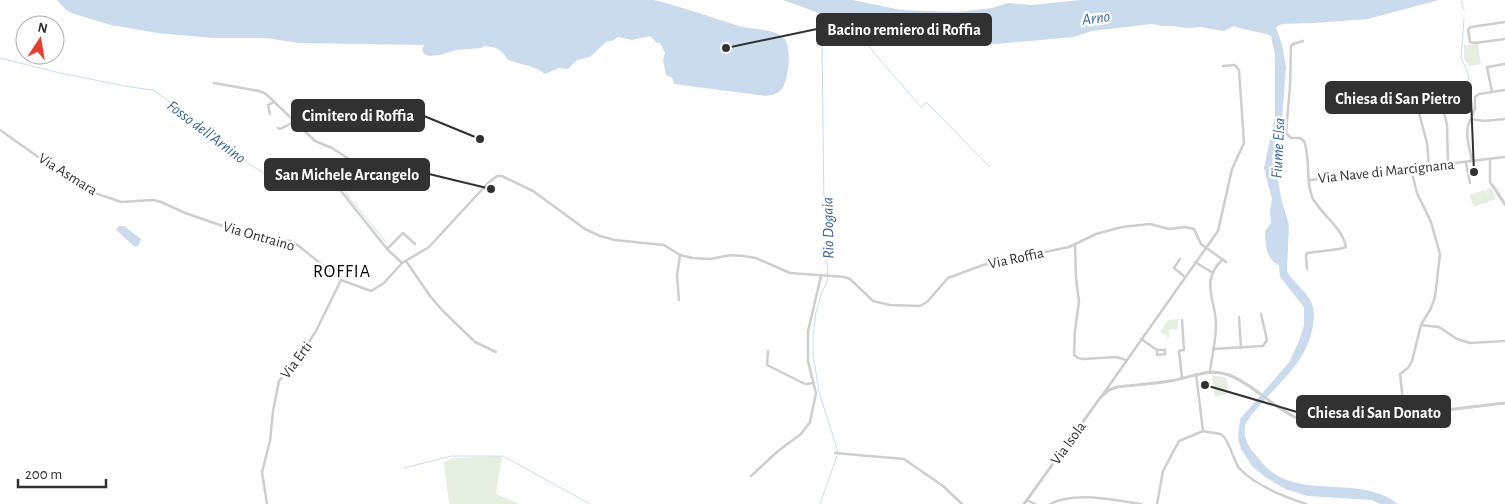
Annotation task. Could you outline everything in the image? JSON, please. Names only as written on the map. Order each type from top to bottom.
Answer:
[{"type":"street","points":[[1505,22],[1468,29],[1470,42],[1505,39]]},
{"type":"street","points":[[1303,41],[1291,46],[1286,133],[1291,138],[1300,138],[1304,141],[1310,180]]},
{"type":"street","points":[[1492,92],[1487,67],[1505,64]]},
{"type":"street","name":"Via Isola","points":[[1025,502],[1218,231],[1232,169],[1244,143],[1239,70],[1235,65],[1223,66]]},
{"type":"street","points":[[214,83],[259,91],[274,102],[315,141],[332,148],[354,163],[354,170],[342,180],[340,187],[344,195],[356,207],[387,249],[402,263]]},
{"type":"street","points":[[1472,162],[1467,126],[1475,108],[1475,97],[1479,94],[1505,90]]},
{"type":"street","points":[[270,114],[268,105],[274,102]]},
{"type":"street","points":[[1429,166],[1427,143],[1419,113],[1449,104]]},
{"type":"street","points":[[1442,105],[1447,124],[1448,164]]},
{"type":"street","points":[[1471,119],[1484,121],[1505,119]]},
{"type":"street","points":[[278,128],[280,129],[294,122]]},
{"type":"street","name":"Via Asmara","points":[[0,130],[88,190],[121,202],[141,200]]},
{"type":"street","name":"Via Nave di Marcignana","points":[[1307,269],[1306,256],[1308,253],[1346,247],[1342,235],[1314,199],[1310,180],[1505,157]]},
{"type":"street","points":[[1490,159],[1490,182],[1505,205]]},
{"type":"street","points":[[1466,163],[1470,183]]},
{"type":"street","points":[[1407,414],[1400,374],[1408,368],[1412,361],[1421,325],[1435,297],[1440,254],[1431,222],[1417,193],[1411,169]]},
{"type":"street","name":"Via Ontraino","points":[[141,200],[161,202],[186,214],[246,234],[291,241],[341,280],[367,290],[375,289],[392,276],[402,263],[429,247],[488,183],[497,176],[502,176],[533,191],[585,229],[600,236],[615,240],[664,246],[680,255]]},
{"type":"street","name":"Via Roffia","points":[[821,276],[850,279],[873,301],[890,305],[920,306],[927,302],[944,281],[955,274],[982,265],[1075,245],[1096,234],[1122,227],[1150,224],[1169,229],[1185,227],[1194,229],[1206,249]]},
{"type":"street","points":[[387,249],[403,232],[415,244]]},
{"type":"street","points":[[1075,245],[1079,302],[1074,354],[1078,358],[1118,358],[1126,360]]},
{"type":"street","points":[[1206,249],[1224,261],[1213,273],[1210,286],[1216,321],[1210,371]]},
{"type":"street","points":[[679,300],[677,276],[680,255],[710,259],[732,255],[742,256],[759,259],[790,273],[821,276],[808,331],[808,353],[816,393],[812,417],[807,428],[751,476]]},
{"type":"street","points":[[1180,259],[1174,268],[1185,277]]},
{"type":"street","points":[[406,261],[442,310],[475,342],[496,352]]},
{"type":"street","points":[[1195,262],[1213,273]]},
{"type":"street","name":"Via Erti","points":[[267,504],[262,472],[270,441],[279,381],[297,360],[316,331],[341,280]]},
{"type":"street","points":[[1213,349],[1263,346],[1266,344],[1267,340],[1261,314]]},
{"type":"street","points":[[1238,317],[1241,348]]},
{"type":"street","points":[[1182,320],[1184,350],[1179,350],[1182,378]]},
{"type":"street","points":[[1421,325],[1439,327],[1457,339],[1470,343],[1505,341]]},
{"type":"street","points":[[1142,339],[1157,350]]},
{"type":"street","points":[[768,351],[766,363],[768,366],[808,384],[813,383]]},
{"type":"street","points":[[1100,398],[1106,392],[1115,388],[1182,378],[1210,371],[1229,375],[1264,395],[1291,414],[1304,421],[1315,423],[1327,424],[1505,403]]},
{"type":"street","points":[[1196,374],[1203,431]]},
{"type":"street","points":[[1115,377],[1115,388]]},
{"type":"street","points":[[1111,381],[1115,388]]},
{"type":"street","points":[[1157,504],[1163,471],[1180,441],[1203,431],[1220,434],[1225,438],[1236,463],[1247,475],[1284,496],[1306,504]]},
{"type":"street","points":[[836,453],[904,459],[943,486],[962,504]]},
{"type":"street","points":[[1050,504],[1063,499],[1090,497],[1141,504]]},
{"type":"street","points":[[1025,502],[1035,504]]},
{"type":"green space","points":[[1478,44],[1481,64],[1469,66],[1464,58],[1464,45]]},
{"type":"green space","points":[[1491,187],[1496,199],[1474,207],[1469,195],[1485,190],[1488,196],[1486,190]]},
{"type":"green space","points":[[1178,319],[1178,329],[1169,330],[1169,338],[1160,332],[1168,320]]},
{"type":"green space","points":[[1212,375],[1227,378],[1228,393],[1215,397]]},
{"type":"green space","points":[[502,456],[496,494],[517,504],[449,504],[444,462],[453,458]]},
{"type":"water","points":[[57,0],[654,0],[739,26],[778,34],[786,41],[789,64],[783,87],[777,93],[766,96],[674,84],[672,78],[666,75],[663,60],[665,53],[660,43],[657,43],[650,36],[632,40],[618,37],[612,41],[607,41],[590,57],[577,60],[568,69],[559,68],[545,74],[507,59],[503,52],[492,47],[484,46],[481,48],[456,50],[429,56],[424,54],[422,50],[424,45],[299,43],[266,38],[213,38],[157,33],[111,25],[71,13]]},
{"type":"water","points":[[783,0],[853,0],[901,10],[958,12],[992,8],[1008,3],[1031,5],[1080,0],[1439,0],[1368,19],[1282,24],[1276,27],[1286,67],[1276,170],[1282,202],[1289,224],[1287,271],[1310,299],[1313,307],[1314,321],[1307,345],[1293,369],[1254,411],[1246,423],[1246,440],[1269,470],[1282,478],[1301,484],[1372,492],[1386,496],[1398,504],[1380,504],[1372,500],[1308,496],[1285,489],[1265,477],[1252,466],[1241,449],[1238,438],[1240,419],[1290,361],[1304,325],[1304,307],[1280,277],[1279,266],[1271,259],[1266,246],[1265,231],[1271,223],[1272,199],[1264,168],[1275,116],[1275,55],[1271,36],[1234,26],[1224,31],[1200,27],[1187,28],[1152,24],[1092,31],[1074,37],[995,44],[911,34],[890,29],[860,28]]},
{"type":"water","points":[[119,226],[124,226],[141,239],[138,246],[135,247],[116,230]]},
{"type":"waterway","points":[[1461,0],[1464,10]]},
{"type":"waterway","name":"Rio Dogaia","points":[[820,14],[824,216],[828,279],[816,312],[813,354],[819,392],[838,452]]},
{"type":"waterway","points":[[1464,19],[1461,58],[1468,73],[1470,90]]},
{"type":"waterway","points":[[855,26],[875,54],[922,108],[926,102],[990,167]]},
{"type":"waterway","name":"Fosso dell'Arnino","points":[[0,58],[60,73],[153,90],[210,130],[246,162],[260,171],[300,183],[336,182],[343,185],[347,195],[386,242]]},
{"type":"waterway","points":[[1494,185],[1505,202]]},
{"type":"waterway","points":[[404,468],[451,456],[503,456],[590,504]]},
{"type":"waterway","name":"Rio Dogaia","points":[[820,504],[837,456]]},
{"type":"place","name":"Bacino remiero di Roffia","points":[[726,48]]},
{"type":"place","name":"Cimitero di Roffia","points":[[480,139]]},
{"type":"place","name":"Chiesa di San Pietro","points":[[1474,172]]},
{"type":"place","name":"San Michele Arcangelo","points":[[491,189]]},
{"type":"place","name":"Chiesa di San Donato","points":[[1205,385]]},
{"type":"district","name":"ROFFIA","points":[[342,271]]},
{"type":"water label","name":"Arno","points":[[1096,17]]},
{"type":"water label","name":"Fiume Elsa","points":[[1277,148]]}]
